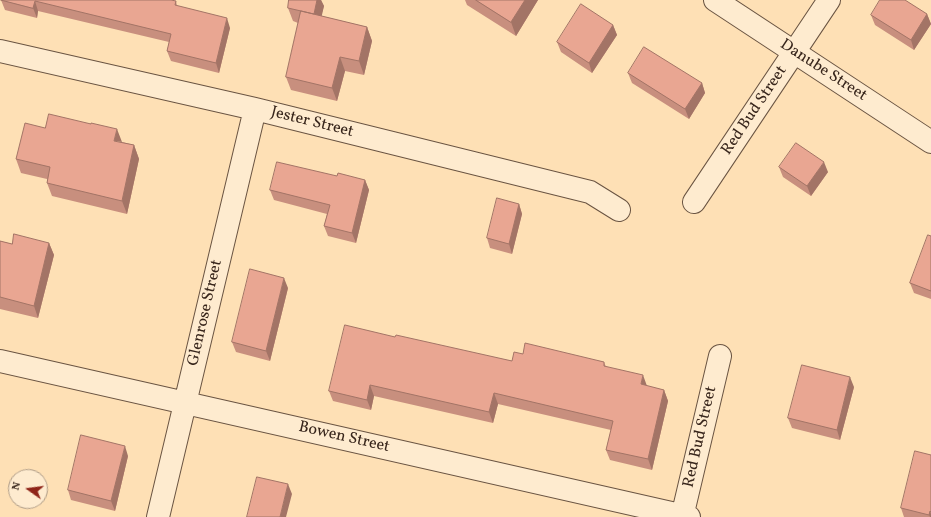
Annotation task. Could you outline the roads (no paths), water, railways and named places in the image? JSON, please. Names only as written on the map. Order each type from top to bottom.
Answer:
[{"type":"street","name":"Danube Street","points":[[715,0],[931,142]]},
{"type":"street","name":"Red Bud Street","points":[[694,202],[829,0]]},
{"type":"street","name":"Jester Street","points":[[0,50],[254,109],[590,192],[619,210]]},
{"type":"street","name":"Glenrose Street","points":[[158,517],[254,109]]},
{"type":"street","name":"Red Bud Street","points":[[684,516],[720,356]]},
{"type":"street","name":"Bowen Street","points":[[0,361],[684,516]]}]
